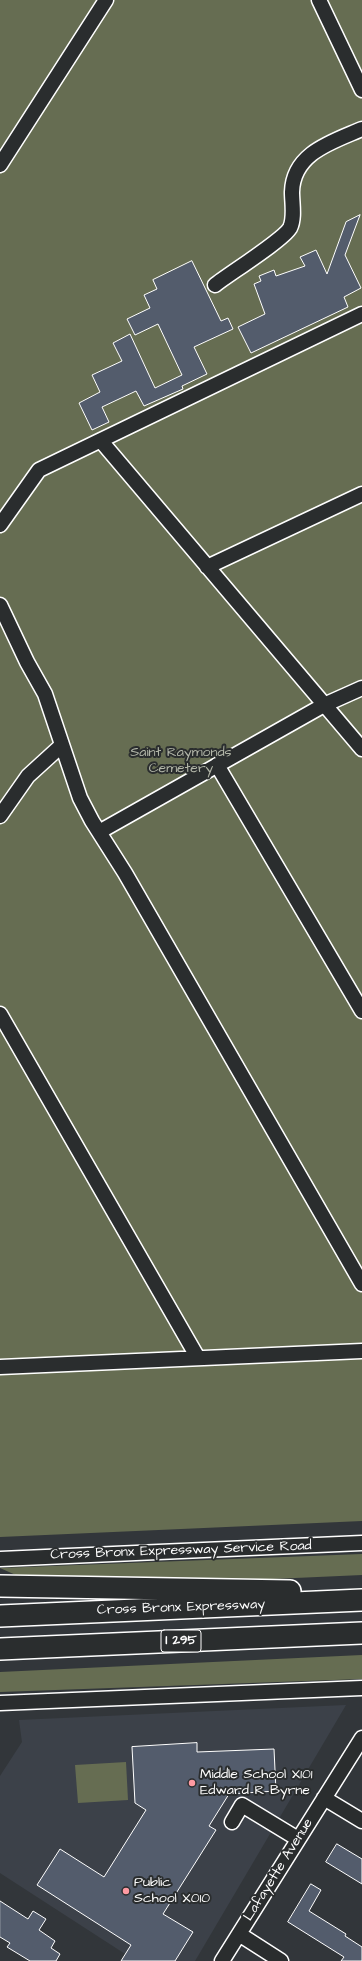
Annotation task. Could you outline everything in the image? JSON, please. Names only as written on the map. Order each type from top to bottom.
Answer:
[{"type":"highway","points":[[0,1586],[250,1590],[362,1595]]},
{"type":"highway","name":"Cross Bronx Expressway","points":[[0,1616],[362,1600]]},
{"type":"highway","name":"I 295","points":[[0,1649],[362,1634]]},
{"type":"street","points":[[0,165],[106,0]]},
{"type":"street","points":[[320,0],[362,90]]},
{"type":"street","points":[[215,285],[286,234],[292,221],[292,184],[295,173],[302,162],[322,147],[362,129]]},
{"type":"street","points":[[0,525],[40,470],[362,314]]},
{"type":"street","points":[[101,441],[362,749]]},
{"type":"street","points":[[207,567],[362,494]]},
{"type":"street","points":[[0,605],[27,662],[45,694],[80,798],[99,832],[125,873],[362,1284]]},
{"type":"street","points":[[99,832],[324,705],[362,688]]},
{"type":"street","points":[[0,816],[28,776],[62,745]]},
{"type":"street","points":[[217,765],[362,1011]]},
{"type":"street","points":[[0,1014],[198,1358]]},
{"type":"street","points":[[0,1367],[362,1351]]},
{"type":"street","name":"Cross Bronx Expressway Service Road","points":[[0,1559],[362,1543]]},
{"type":"street","points":[[0,1703],[362,1688]]},
{"type":"street","name":"Lafayette Avenue","points":[[222,1961],[362,1738]]},
{"type":"street","points":[[324,1798],[362,1821]]},
{"type":"street","points":[[232,1822],[242,1805],[298,1839]]},
{"type":"street","points":[[239,1934],[281,1961]]},
{"type":"shaded area","points":[[346,1705],[195,1961],[136,1961],[0,1873],[0,1776],[22,1742],[19,1720]]},
{"type":"green space","name":"Saint Raymonds Cemetery","points":[[0,0],[362,0],[362,1521],[0,1537]]},
{"type":"green space","points":[[362,1554],[362,1575],[228,1581],[18,1576],[0,1568]]},
{"type":"green space","points":[[362,1655],[362,1679],[0,1692],[0,1672]]},
{"type":"green space","points":[[126,1762],[128,1800],[78,1803],[75,1765]]},
{"type":"building","points":[[360,215],[345,255],[361,288],[344,297],[348,307],[251,353],[238,327],[265,314],[254,284],[261,281],[259,276],[274,270],[276,276],[305,266],[300,257],[316,250],[327,274],[346,222]]},
{"type":"building","points":[[192,261],[221,321],[228,318],[233,329],[194,347],[207,374],[182,386],[183,389],[144,406],[136,391],[102,407],[109,422],[92,430],[79,403],[100,392],[92,375],[122,361],[113,343],[130,334],[155,388],[182,375],[158,324],[135,335],[127,319],[150,308],[144,295],[157,289],[153,280]]},
{"type":"building","points":[[197,1743],[197,1752],[274,1749],[276,1791],[229,1794],[209,1826],[216,1830],[163,1914],[193,1932],[175,1961],[121,1961],[131,1945],[37,1885],[60,1849],[104,1877],[146,1810],[135,1803],[132,1747]]},
{"type":"building","points":[[337,1844],[362,1859],[362,1884],[326,1862]]},
{"type":"building","points":[[311,1884],[321,1890],[309,1911],[346,1934],[345,1936],[362,1947],[362,1961],[341,1961],[344,1957],[288,1922]]},
{"type":"building","points":[[0,1901],[28,1919],[33,1911],[46,1919],[39,1930],[55,1941],[51,1948],[60,1954],[56,1961],[30,1961],[7,1947],[10,1943],[0,1937]]},
{"type":"place","name":"Middle School X101 Edward R Byrne","points":[[192,1783]]},
{"type":"place","name":"Public School X010","points":[[126,1891]]}]
